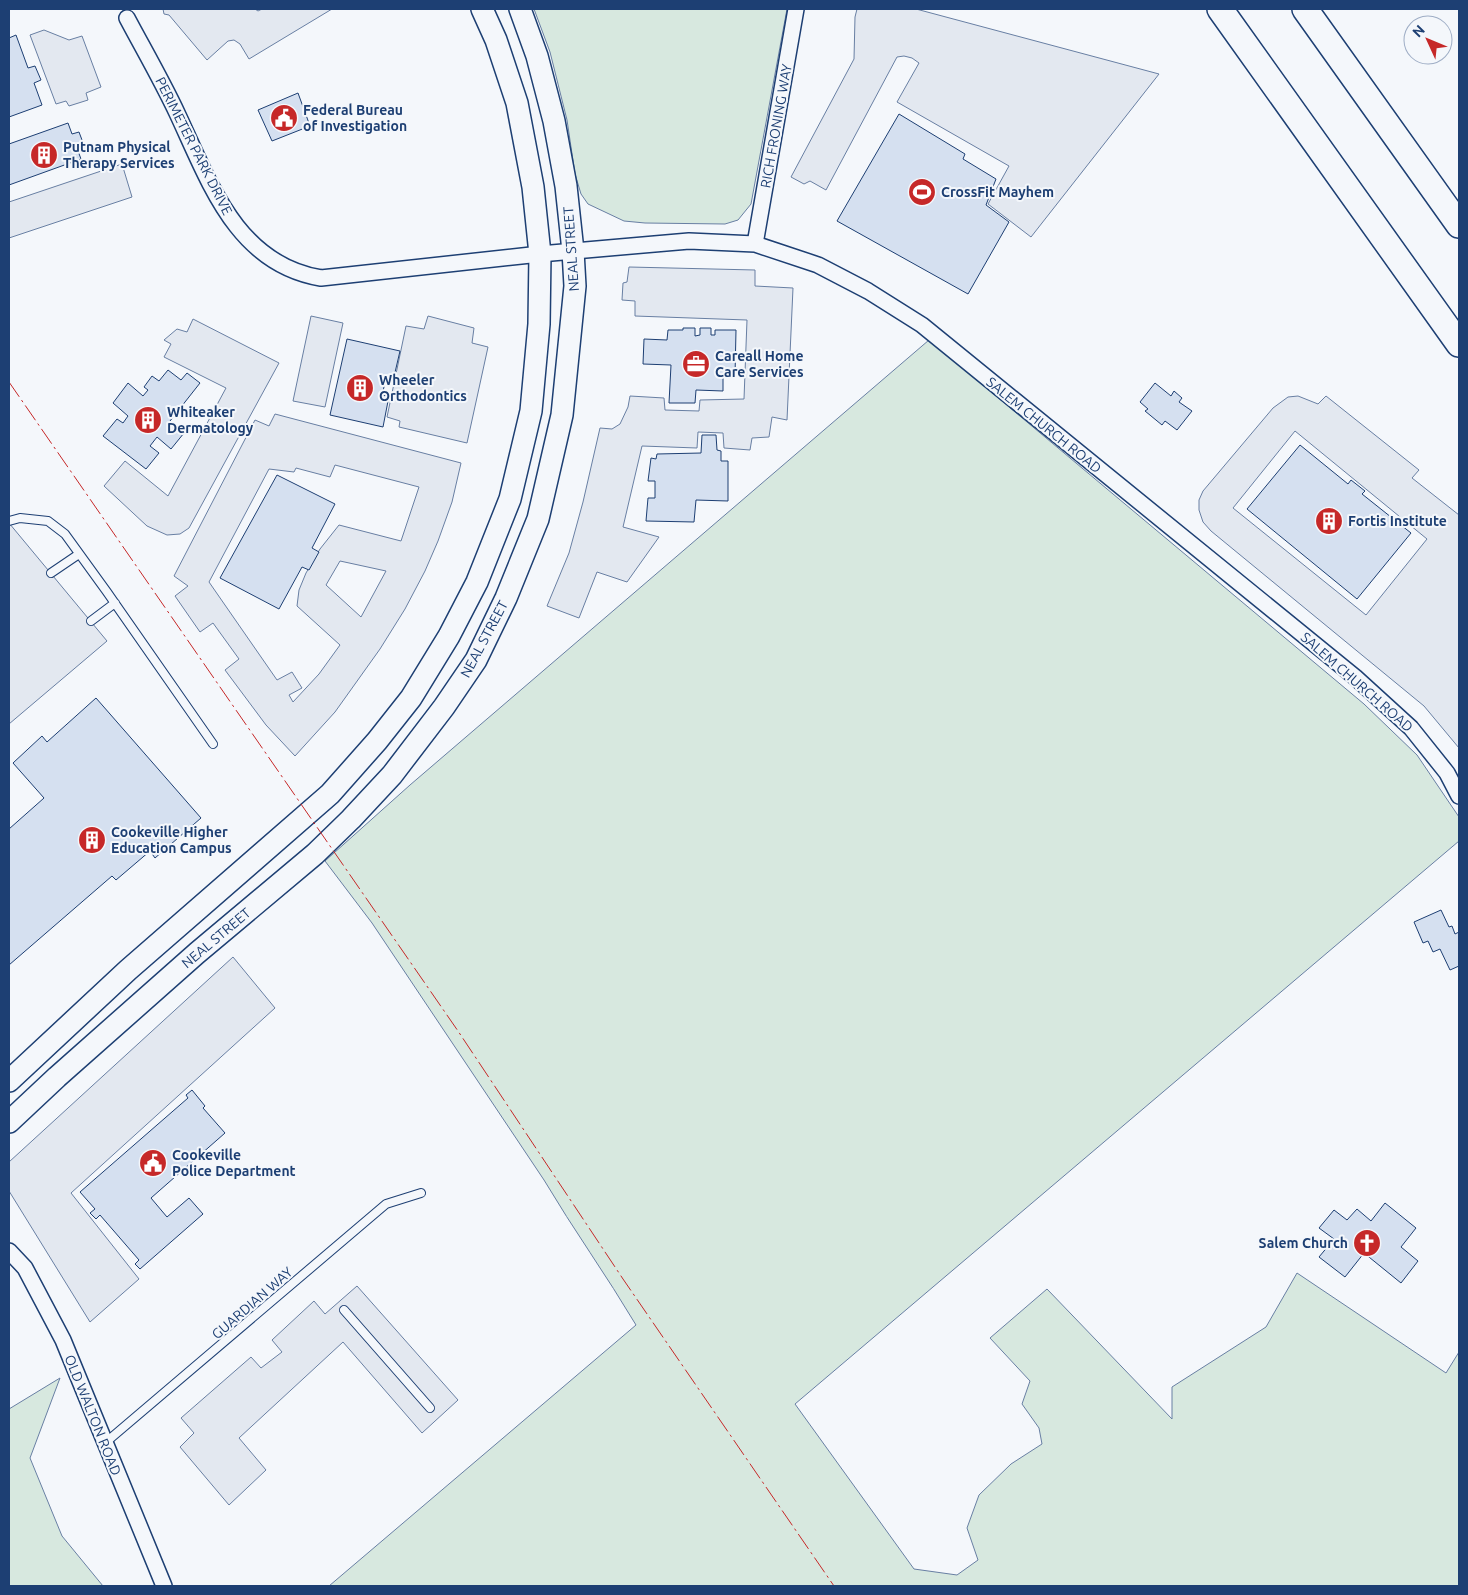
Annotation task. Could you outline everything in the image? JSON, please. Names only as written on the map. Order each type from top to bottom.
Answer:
[{"type":"highway","points":[[1220,9],[1459,344]]},
{"type":"highway","points":[[1305,9],[1459,225]]},
{"type":"main road","points":[[9,1081],[128,970],[330,794],[377,741],[411,698],[449,636],[476,582],[510,499],[531,411],[539,324],[540,254],[533,187],[517,103],[496,40],[482,9]]},
{"type":"main road","name":"NEAL STREET","points":[[9,1122],[57,1076],[197,953],[315,854],[357,812],[392,775],[444,707],[476,660],[506,598],[538,518],[562,416],[575,286],[566,186],[554,121],[537,56],[520,9]]},
{"type":"main road","points":[[476,582],[506,598]]},
{"type":"street","name":"RICH FRONING WAY","points":[[755,244],[796,9]]},
{"type":"street","name":"PERIMETER PARK DRIVE","points":[[128,18],[169,96],[221,205],[240,232],[264,254],[293,270],[321,278],[540,254]]},
{"type":"street","name":"SALEM CHURCH ROAD","points":[[540,254],[689,242],[755,244],[818,265],[868,291],[922,325],[1355,677],[1411,728],[1447,773],[1459,796]]},
{"type":"street","name":"OLD WALTON ROAD","points":[[9,1251],[24,1268],[63,1340],[164,1586]]},
{"type":"lane","points":[[9,520],[20,518],[48,521],[64,534],[115,603],[212,744]]},
{"type":"lane","points":[[51,574],[79,554]]},
{"type":"lane","points":[[90,621],[115,603]]},
{"type":"lane","name":"GUARDIAN WAY","points":[[105,1444],[386,1204],[421,1193]]},
{"type":"lane","points":[[344,1310],[430,1408]]},
{"type":"shaded area","points":[[163,9],[255,9],[258,11],[262,9],[332,9],[249,59],[240,44],[234,40],[228,41],[207,60],[169,15],[164,14]]},
{"type":"shaded area","points":[[534,9],[787,9],[751,204],[738,220],[725,224],[624,221],[588,204],[581,194],[575,174],[567,120],[550,52]]},
{"type":"shaded area","points":[[857,9],[916,9],[1159,74],[1031,237],[988,204],[1009,166],[897,102],[919,63],[912,58],[904,56],[897,57],[826,190],[810,181],[804,184],[791,177],[854,59],[855,17]]},
{"type":"shaded area","points":[[44,30],[69,40],[82,36],[101,87],[86,93],[88,100],[69,106],[66,101],[56,104],[30,35]]},
{"type":"shaded area","points":[[122,164],[132,197],[9,238],[9,202]]},
{"type":"shaded area","points":[[629,267],[755,270],[755,286],[793,288],[787,420],[772,417],[769,437],[752,438],[750,450],[724,448],[723,433],[698,432],[697,448],[642,446],[623,527],[659,537],[627,582],[597,572],[579,618],[547,606],[569,553],[600,428],[612,429],[620,424],[628,407],[630,396],[664,398],[665,410],[699,411],[700,400],[744,399],[747,320],[635,316],[635,301],[622,300],[623,283],[627,282]]},
{"type":"shaded area","points":[[311,316],[343,323],[325,407],[293,401]]},
{"type":"shaded area","points":[[428,316],[474,328],[472,343],[488,347],[467,443],[399,427],[400,421],[387,417],[406,326],[424,329]]},
{"type":"shaded area","points":[[193,319],[279,363],[189,528],[180,534],[167,535],[147,526],[104,486],[125,461],[168,496],[226,388],[164,357],[171,344],[164,340],[177,329],[187,332]]},
{"type":"shaded area","points":[[929,340],[1364,704],[1417,755],[1459,817],[1459,841],[795,1404],[914,1569],[957,1575],[978,1560],[967,1528],[979,1495],[1011,1464],[1042,1444],[1039,1428],[1022,1404],[1030,1381],[990,1338],[1047,1289],[1172,1419],[1172,1387],[1266,1327],[1297,1273],[1446,1373],[1459,1352],[1459,1586],[329,1586],[636,1325],[544,1180],[372,923],[325,861],[410,785]]},
{"type":"shaded area","points":[[1298,396],[1318,404],[1326,396],[1419,470],[1412,478],[1459,515],[1459,748],[1424,706],[1211,531],[1203,522],[1199,510],[1199,500],[1203,491],[1273,408],[1288,397]],"holes":[[[1295,431],[1427,539],[1366,615],[1233,508]]]},
{"type":"shaded area","points":[[275,414],[461,463],[452,502],[438,541],[405,609],[380,649],[335,712],[295,756],[266,725],[225,670],[239,659],[213,623],[200,632],[175,596],[188,586],[174,576],[255,420],[269,426]],"holes":[[[335,465],[419,487],[401,541],[339,525],[320,549],[306,573],[299,590],[297,606],[340,645],[319,674],[293,702],[289,695],[302,688],[292,672],[277,680],[209,582],[269,469],[294,472],[296,468],[330,477]],[[340,561],[386,571],[361,617],[326,585]]]},
{"type":"shaded area","points":[[9,523],[107,641],[9,724]]},
{"type":"shaded area","points":[[233,957],[275,1008],[71,1193],[139,1279],[90,1322],[9,1191],[9,1162]]},
{"type":"shaded area","points":[[357,1286],[458,1400],[422,1433],[343,1342],[239,1438],[266,1470],[229,1505],[180,1447],[194,1433],[181,1418],[251,1357],[261,1368],[282,1352],[272,1340],[314,1301],[325,1314]]},
{"type":"shaded area","points":[[60,1378],[30,1458],[62,1536],[103,1586],[9,1586],[9,1409]]},
{"type":"building","points":[[16,35],[28,68],[35,66],[41,80],[34,83],[42,105],[9,117],[9,38]]},
{"type":"building","name":"Federal Bureau of Investigation","points":[[298,93],[310,126],[272,141],[258,110]]},
{"type":"building","name":"CrossFit Mayhem","points":[[899,114],[965,154],[963,159],[996,179],[986,205],[1009,222],[968,294],[837,221]]},
{"type":"building","name":"Putnam Physical Therapy Services","points":[[68,123],[72,134],[79,132],[85,148],[78,151],[81,159],[9,185],[9,144]]},
{"type":"building","name":"Careall Home Care Services","points":[[683,328],[695,328],[695,336],[700,335],[700,328],[711,328],[711,335],[715,335],[715,330],[736,330],[735,376],[723,377],[723,391],[696,390],[695,403],[669,403],[671,365],[643,364],[644,339],[667,340],[668,330],[683,330]]},
{"type":"building","name":"Wheeler Orthodontics","points":[[347,339],[400,351],[393,381],[386,379],[382,395],[389,396],[383,427],[330,415]]},
{"type":"building","name":"Whiteaker Dermatology","points":[[168,370],[181,380],[187,373],[200,383],[170,421],[184,433],[171,449],[157,437],[150,446],[159,453],[146,469],[103,436],[117,419],[123,423],[128,416],[113,403],[128,383],[143,396],[148,390],[144,387],[152,376],[159,381]]},
{"type":"building","points":[[1155,383],[1171,396],[1174,391],[1182,398],[1179,402],[1192,411],[1177,430],[1165,421],[1162,425],[1145,411],[1148,409],[1140,402]]},
{"type":"building","points":[[702,435],[716,435],[717,450],[721,451],[721,461],[728,461],[728,501],[696,500],[694,522],[646,521],[648,498],[655,498],[655,481],[648,481],[651,458],[656,459],[657,454],[701,453]]},
{"type":"building","name":"Fortis Institute","points":[[1300,445],[1348,484],[1351,480],[1365,491],[1362,494],[1411,533],[1357,599],[1247,509]]},
{"type":"building","points":[[277,475],[335,504],[312,548],[319,552],[309,570],[302,567],[279,609],[220,578]]},
{"type":"building","name":"Cookeville Higher Education Campus","points":[[96,698],[201,818],[155,858],[150,851],[116,880],[112,876],[9,965],[9,829],[44,798],[13,763],[42,736],[47,742]]},
{"type":"building","points":[[1441,910],[1449,927],[1452,926],[1455,934],[1459,932],[1459,966],[1450,970],[1440,949],[1433,952],[1428,941],[1423,943],[1414,922]]},
{"type":"building","name":"Cookeville Police Department","points":[[192,1090],[205,1106],[203,1108],[225,1133],[151,1198],[167,1217],[189,1198],[203,1214],[140,1269],[135,1264],[139,1260],[100,1215],[96,1219],[90,1213],[95,1209],[80,1192],[188,1098],[186,1095]]},
{"type":"building","name":"Salem Church","points":[[1385,1203],[1416,1228],[1401,1247],[1418,1261],[1401,1283],[1364,1253],[1345,1277],[1319,1257],[1334,1239],[1319,1228],[1334,1210],[1347,1220],[1357,1209],[1371,1221]]},
{"type":"power","points":[[9,382],[458,1031],[623,1279],[834,1586]]},
{"type":"place","name":"Federal Bureau of Investigation","points":[[284,118]]},
{"type":"place","name":"Putnam Physical Therapy Services","points":[[44,155]]},
{"type":"place","name":"CrossFit Mayhem","points":[[922,192]]},
{"type":"place","name":"Careall Home Care Services","points":[[696,364]]},
{"type":"place","name":"Wheeler Orthodontics","points":[[360,388]]},
{"type":"place","name":"Whiteaker Dermatology","points":[[148,420]]},
{"type":"place","name":"Fortis Institute","points":[[1329,521]]},
{"type":"place","name":"Cookeville Higher Education Campus","points":[[92,840]]},
{"type":"place","name":"Cookeville Police Department","points":[[153,1163]]},
{"type":"place","name":"Salem Church","points":[[1367,1243]]}]
